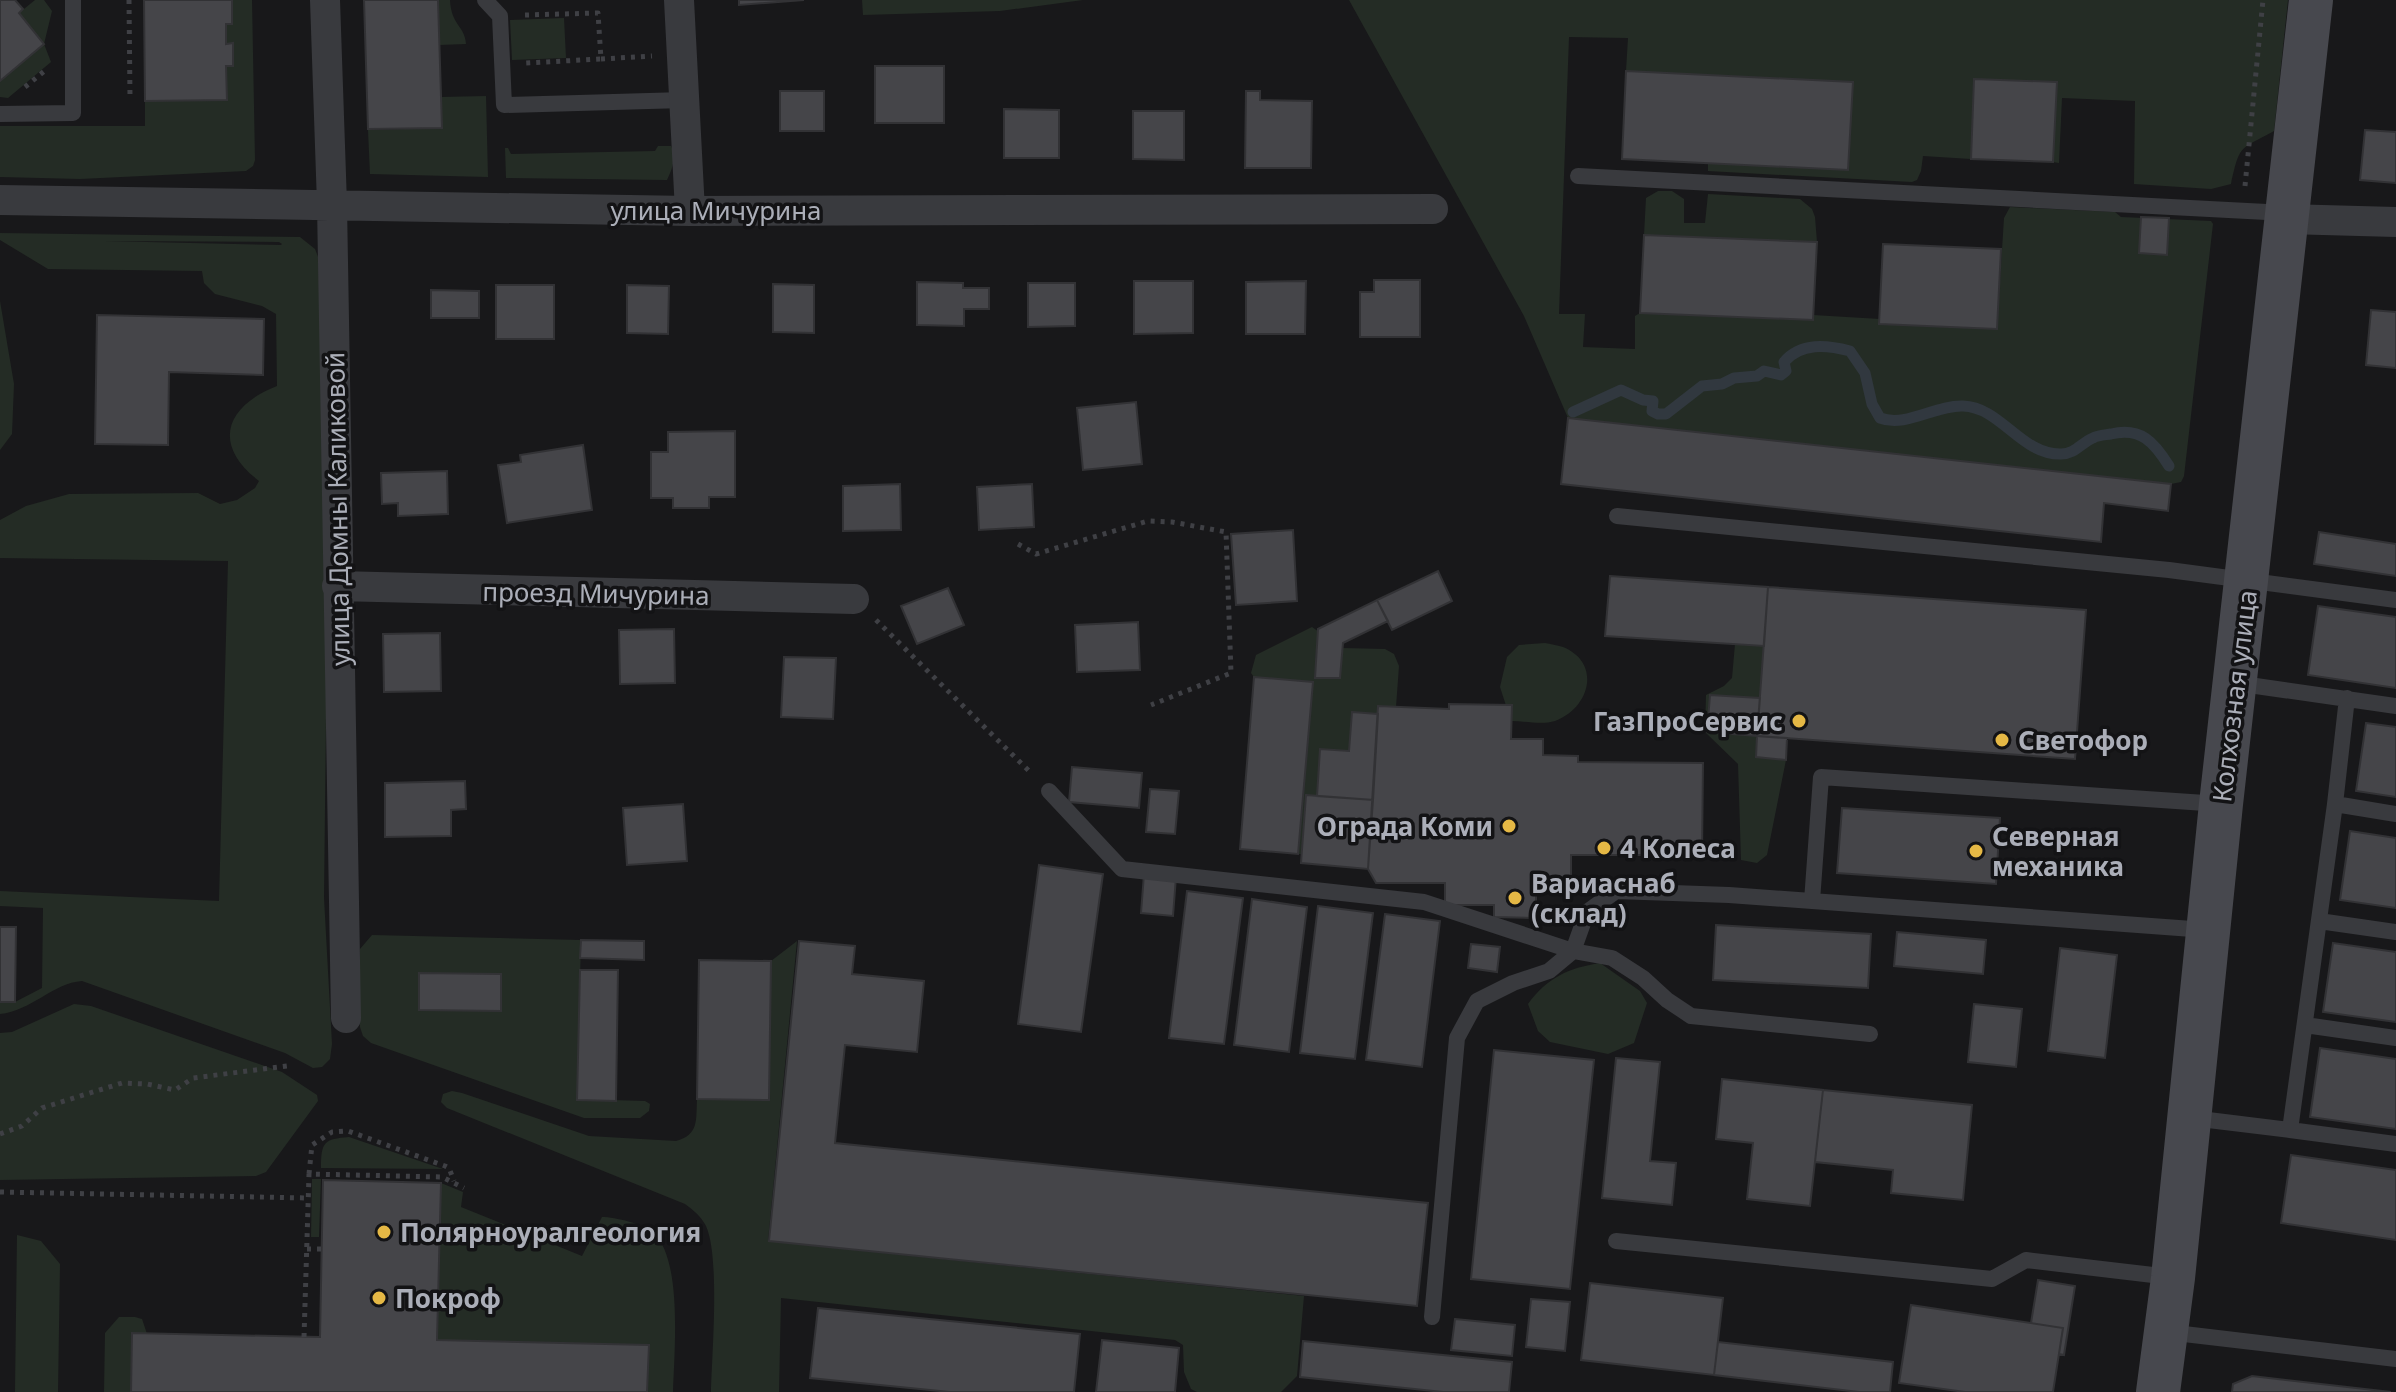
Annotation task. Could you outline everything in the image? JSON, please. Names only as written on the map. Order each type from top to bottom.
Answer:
[{"type":"street","name":"улица Домны Каликовой","points":[[325,0],[332,204],[346,1018]]},
{"type":"street","points":[[679,0],[690,211]]},
{"type":"street","name":"Колхозная улица","points":[[2158,1392],[2173,1278],[2221,804],[2311,0]]},
{"type":"street","name":"улица Мичурина","points":[[0,200],[690,211],[1433,209]]},
{"type":"street","points":[[2286,216],[2396,222]]},
{"type":"street","name":"проезд Мичурина","points":[[337,586],[854,599]]},
{"type":"lane","points":[[0,114],[73,113],[73,0]]},
{"type":"lane","points":[[485,0],[500,16],[504,105],[684,100]]},
{"type":"lane","points":[[1578,176],[2243,211],[2286,216]]},
{"type":"lane","points":[[1617,516],[2248,579],[2396,600]]},
{"type":"lane","points":[[2235,683],[2396,706]]},
{"type":"lane","points":[[2290,1130],[2347,698]]},
{"type":"lane","points":[[1812,901],[1821,777],[2221,804]]},
{"type":"lane","points":[[1049,791],[1122,869],[1424,902],[1573,951],[1612,958],[1691,1016],[1870,1034]]},
{"type":"lane","points":[[2335,804],[2396,814]]},
{"type":"lane","points":[[1432,1317],[1457,1038],[1477,1001],[1513,983],[1549,971],[1573,951],[1587,912],[1616,891],[1812,901],[2208,930]]},
{"type":"lane","points":[[2319,921],[2396,932]]},
{"type":"lane","points":[[2305,1025],[2396,1038]]},
{"type":"lane","points":[[2188,1117],[2396,1144]]},
{"type":"lane","points":[[1616,1241],[1992,1279],[2026,1260],[2173,1278]]},
{"type":"lane","points":[[2166,1331],[2396,1359]]},
{"type":"path","points":[[129,0],[130,97]]},
{"type":"path","points":[[2243,211],[2263,0]]},
{"type":"path","points":[[500,16],[598,13],[601,59]]},
{"type":"path","points":[[524,63],[682,55]]},
{"type":"path","points":[[23,89],[58,60]]},
{"type":"path","points":[[1018,544],[1036,554],[1148,521],[1226,532],[1231,673],[1151,705]]},
{"type":"path","points":[[854,599],[1049,791]]},
{"type":"path","points":[[0,1134],[22,1126],[42,1108],[122,1083],[175,1090],[193,1078],[287,1066]]},
{"type":"path","points":[[304,1337],[312,1145],[332,1132],[348,1131],[445,1166],[449,1168],[454,1183]]},
{"type":"path","points":[[309,1174],[442,1177],[464,1188]]},
{"type":"path","points":[[0,1192],[309,1198]]},
{"type":"path","points":[[307,1249],[322,1249]]},
{"type":"shaded area","points":[[35,0],[44,0],[52,11],[44,44],[19,13]]},
{"type":"shaded area","points":[[232,0],[252,0],[253,166],[246,171],[80,179],[0,177],[0,126],[145,126],[145,101],[226,100],[226,66],[232,43],[226,44],[226,24],[232,23]]},
{"type":"shaded area","points":[[438,0],[450,0],[466,44],[439,45]]},
{"type":"shaded area","points":[[862,0],[1083,0],[1000,11],[863,15]]},
{"type":"shaded area","points":[[1349,0],[2288,0],[2274,131],[2243,149],[2231,184],[2211,189],[2134,184],[2135,101],[2062,98],[2059,163],[2053,162],[2056,82],[1975,79],[1971,159],[1923,156],[1921,171],[1917,180],[1912,182],[1708,171],[1708,163],[1848,170],[1853,82],[1626,71],[1628,38],[1569,37],[1559,314],[1585,314],[1583,347],[1635,349],[1635,316],[1640,313],[1813,320],[1813,315],[1880,319],[1880,324],[1997,329],[2004,218],[2010,207],[2211,221],[2181,482],[2171,484],[1568,418],[1524,316]]},
{"type":"shaded area","points":[[564,18],[566,58],[512,60],[510,20]]},
{"type":"shaded area","points":[[44,44],[51,62],[8,98],[0,97],[0,81]]},
{"type":"shaded area","points":[[486,96],[488,177],[370,174],[368,130],[441,128],[441,97]]},
{"type":"shaded area","points":[[658,146],[671,146],[673,150],[673,163],[667,180],[506,178],[505,148],[511,154],[655,151]]},
{"type":"shaded area","points":[[1658,191],[1672,191],[1684,199],[1684,223],[1705,223],[1708,194],[1800,199],[1812,209],[1817,242],[1644,235],[1646,198]]},
{"type":"shaded area","points":[[0,233],[300,237],[315,249],[320,262],[328,540],[324,898],[332,1044],[330,1059],[322,1067],[313,1068],[285,1053],[82,981],[61,987],[22,1008],[0,1014],[0,1002],[15,1002],[42,988],[43,908],[0,906],[0,891],[219,901],[228,561],[0,558],[0,520],[26,506],[69,494],[198,493],[220,504],[237,500],[255,488],[259,481],[234,453],[230,440],[231,427],[246,404],[277,386],[276,314],[262,306],[215,294],[204,283],[202,271],[48,269],[0,240]],"holes":[[[104,241],[279,242],[282,244]]]},
{"type":"shaded area","points":[[0,301],[14,384],[12,434],[0,450]]},
{"type":"shaded area","points":[[1312,627],[1342,648],[1385,649],[1394,654],[1399,666],[1396,707],[1379,706],[1378,714],[1352,712],[1349,751],[1320,750],[1317,796],[1306,796],[1302,854],[1298,854],[1313,682],[1254,677],[1251,673],[1256,655]]},
{"type":"shaded area","points":[[1545,643],[1563,647],[1583,663],[1587,685],[1583,696],[1567,715],[1555,721],[1511,721],[1500,687],[1507,657],[1519,645]]},
{"type":"shaded area","points":[[1735,644],[1764,646],[1756,757],[1786,760],[1767,855],[1757,863],[1741,860],[1738,764],[1705,732],[1706,695],[1732,678]]},
{"type":"shaded area","points":[[372,935],[581,940],[577,1099],[645,1101],[650,1104],[649,1111],[640,1118],[584,1118],[371,1043],[363,1036],[360,1027],[360,949]]},
{"type":"shaded area","points":[[797,941],[768,1241],[1304,1296],[1297,1376],[1281,1392],[1197,1392],[1191,1389],[1184,1372],[1183,1345],[1175,1340],[781,1298],[779,1392],[711,1392],[713,1260],[706,1226],[699,1216],[685,1204],[447,1108],[441,1102],[443,1094],[452,1091],[589,1136],[676,1141],[692,1131],[697,1099],[769,1100],[771,961]]},
{"type":"shaded area","points":[[1600,963],[1640,991],[1647,1003],[1634,1043],[1608,1054],[1550,1042],[1538,1031],[1528,1004],[1543,987],[1559,976]]},
{"type":"shaded area","points":[[74,1004],[91,1006],[282,1072],[317,1095],[318,1101],[266,1172],[256,1176],[0,1180],[0,1033],[12,1032]]},
{"type":"shaded area","points":[[349,1137],[443,1169],[321,1168],[323,1147],[334,1139]]},
{"type":"shaded area","points":[[312,1179],[321,1179],[319,1237],[311,1237]]},
{"type":"shaded area","points":[[441,1183],[463,1192],[461,1207],[582,1256],[602,1217],[629,1222],[654,1233],[663,1247],[673,1286],[673,1392],[647,1392],[649,1346],[437,1340]]},
{"type":"shaded area","points":[[17,1235],[41,1241],[60,1264],[58,1392],[15,1392]]},
{"type":"shaded area","points":[[119,1317],[142,1319],[147,1334],[132,1334],[131,1392],[104,1392],[105,1333]]},
{"type":"building","points":[[0,0],[15,0],[23,9],[19,13],[44,44],[0,81]]},
{"type":"building","points":[[144,0],[232,0],[232,24],[226,24],[226,44],[233,43],[233,66],[226,66],[227,100],[145,101]]},
{"type":"building","points":[[364,0],[438,0],[442,128],[368,129]]},
{"type":"building","points":[[739,0],[804,0],[739,5]]},
{"type":"building","points":[[875,66],[944,66],[944,123],[875,123]]},
{"type":"building","points":[[1626,71],[1853,82],[1848,170],[1622,159]]},
{"type":"building","points":[[1974,79],[2057,82],[2053,162],[1971,159]]},
{"type":"building","points":[[780,91],[824,91],[824,131],[780,131]]},
{"type":"building","points":[[1246,91],[1260,91],[1260,100],[1312,101],[1311,168],[1245,168]]},
{"type":"building","points":[[1004,109],[1059,110],[1059,158],[1004,158]]},
{"type":"building","points":[[1133,111],[1184,111],[1184,160],[1133,159]]},
{"type":"building","points":[[2365,130],[2396,132],[2396,183],[2360,180]]},
{"type":"building","points":[[2141,217],[2169,218],[2167,255],[2139,253]]},
{"type":"building","points":[[1644,235],[1817,242],[1813,320],[1640,313]]},
{"type":"building","points":[[1883,244],[2001,249],[1997,329],[1879,324]]},
{"type":"building","points":[[1374,280],[1420,280],[1420,337],[1360,337],[1360,292],[1374,292]]},
{"type":"building","points":[[1134,281],[1193,281],[1193,333],[1134,334]]},
{"type":"building","points":[[1306,281],[1305,334],[1246,334],[1246,282]]},
{"type":"building","points":[[917,282],[963,283],[963,288],[989,288],[989,309],[964,309],[964,326],[917,325]]},
{"type":"building","points":[[1028,283],[1075,283],[1075,326],[1028,327]]},
{"type":"building","points":[[773,284],[814,285],[814,333],[773,332]]},
{"type":"building","points":[[496,285],[554,285],[554,339],[496,339]]},
{"type":"building","points":[[627,285],[669,286],[668,334],[627,333]]},
{"type":"building","points":[[431,290],[479,291],[479,318],[431,318]]},
{"type":"building","points":[[2371,310],[2396,312],[2396,368],[2366,365]]},
{"type":"building","points":[[97,315],[264,319],[263,375],[169,372],[168,445],[95,444]]},
{"type":"building","points":[[1136,402],[1142,464],[1083,470],[1077,408]]},
{"type":"building","points":[[1568,418],[2171,484],[2168,511],[2104,503],[2101,542],[1561,484]]},
{"type":"building","points":[[735,431],[735,497],[709,497],[709,508],[673,508],[673,498],[651,498],[651,452],[668,452],[668,432]]},
{"type":"building","points":[[583,445],[592,510],[507,523],[498,465],[521,462],[520,455]]},
{"type":"building","points":[[447,471],[448,514],[398,516],[398,503],[382,504],[381,473]]},
{"type":"building","points":[[900,484],[901,530],[843,531],[843,486]]},
{"type":"building","points":[[1032,484],[1034,527],[979,530],[977,487]]},
{"type":"building","points":[[1293,530],[1297,601],[1236,605],[1231,534]]},
{"type":"building","points":[[2319,532],[2396,544],[2396,576],[2314,564]]},
{"type":"building","points":[[1438,571],[1452,601],[1392,630],[1377,600]]},
{"type":"building","points":[[1610,576],[1768,587],[1764,646],[1605,636]]},
{"type":"building","points":[[1768,587],[2086,610],[2075,759],[1757,736]]},
{"type":"building","points":[[948,588],[964,625],[917,644],[901,606]]},
{"type":"building","points":[[1377,600],[1388,621],[1343,643],[1340,678],[1315,678],[1318,629]]},
{"type":"building","points":[[2318,606],[2396,617],[2396,688],[2308,675]]},
{"type":"building","points":[[1138,622],[1140,670],[1077,672],[1075,625]]},
{"type":"building","points":[[674,629],[675,683],[620,684],[619,630]]},
{"type":"building","points":[[440,633],[441,691],[384,692],[383,634]]},
{"type":"building","points":[[784,657],[836,658],[833,719],[781,717]]},
{"type":"building","points":[[1254,677],[1313,682],[1298,854],[1240,849]]},
{"type":"building","points":[[1710,695],[1760,698],[1757,736],[1707,732]]},
{"type":"building","points":[[1449,704],[1512,705],[1511,739],[1543,739],[1543,755],[1578,756],[1578,762],[1703,763],[1702,855],[1571,855],[1571,884],[1536,884],[1536,918],[1494,917],[1494,905],[1445,905],[1445,883],[1376,883],[1368,869],[1378,706],[1449,709]]},
{"type":"building","points":[[1352,712],[1378,714],[1373,800],[1317,796],[1320,749],[1349,751]]},
{"type":"building","points":[[2366,723],[2396,727],[2396,797],[2356,791]]},
{"type":"building","points":[[1757,736],[1787,738],[1786,760],[1756,757]]},
{"type":"building","points":[[1072,767],[1142,773],[1139,808],[1069,802]]},
{"type":"building","points":[[465,781],[466,809],[451,810],[451,836],[385,837],[385,783]]},
{"type":"building","points":[[1150,789],[1179,791],[1175,834],[1146,832]]},
{"type":"building","points":[[1306,795],[1373,800],[1368,869],[1301,863]]},
{"type":"building","points":[[683,804],[687,861],[627,865],[623,808]]},
{"type":"building","points":[[1842,808],[2000,818],[1996,884],[1837,873]]},
{"type":"building","points":[[2350,831],[2396,838],[2396,908],[2340,900]]},
{"type":"building","points":[[1039,865],[1103,874],[1081,1032],[1018,1024]]},
{"type":"building","points":[[1144,874],[1176,877],[1173,916],[1141,913]]},
{"type":"building","points":[[1187,891],[1243,898],[1224,1044],[1169,1038]]},
{"type":"building","points":[[1252,899],[1307,907],[1289,1052],[1234,1045]]},
{"type":"building","points":[[1318,906],[1373,913],[1355,1059],[1300,1053]]},
{"type":"building","points":[[1385,914],[1440,921],[1422,1067],[1366,1060]]},
{"type":"building","points":[[1716,925],[1871,934],[1868,988],[1713,980]]},
{"type":"building","points":[[0,927],[16,927],[15,1002],[0,1002]]},
{"type":"building","points":[[1897,932],[1986,940],[1983,974],[1894,966]]},
{"type":"building","points":[[581,940],[644,941],[644,960],[580,958]]},
{"type":"building","points":[[799,941],[855,946],[852,974],[924,981],[917,1052],[845,1045],[835,1143],[1428,1203],[1417,1306],[769,1241]]},
{"type":"building","points":[[2333,943],[2396,952],[2396,1022],[2323,1012]]},
{"type":"building","points":[[1471,944],[1500,947],[1497,972],[1468,968]]},
{"type":"building","points":[[2060,948],[2117,955],[2105,1058],[2048,1051]]},
{"type":"building","points":[[699,960],[771,961],[769,1100],[697,1099]]},
{"type":"building","points":[[580,970],[618,970],[616,1101],[577,1100]]},
{"type":"building","points":[[419,973],[501,974],[501,1011],[419,1010]]},
{"type":"building","points":[[1974,1004],[2022,1009],[2016,1067],[1968,1062]]},
{"type":"building","points":[[2320,1048],[2396,1059],[2396,1129],[2310,1117]]},
{"type":"building","points":[[1494,1050],[1594,1060],[1570,1289],[1471,1279]]},
{"type":"building","points":[[1616,1058],[1660,1062],[1650,1161],[1676,1163],[1672,1205],[1602,1198]]},
{"type":"building","points":[[1722,1079],[1823,1090],[1810,1206],[1747,1199],[1753,1143],[1716,1139]]},
{"type":"building","points":[[1823,1090],[1972,1105],[1963,1200],[1891,1193],[1893,1170],[1815,1162]]},
{"type":"building","points":[[2291,1155],[2396,1170],[2396,1240],[2281,1223]]},
{"type":"building","points":[[323,1180],[441,1183],[437,1340],[649,1345],[647,1392],[131,1392],[132,1333],[320,1337]]},
{"type":"building","points":[[2038,1280],[2075,1286],[2064,1355],[2059,1354],[2063,1328],[2031,1323]]},
{"type":"building","points":[[1590,1283],[1723,1298],[1714,1375],[1581,1360]]},
{"type":"building","points":[[1531,1299],[1570,1302],[1565,1351],[1526,1347]]},
{"type":"building","points":[[1911,1305],[2063,1328],[2053,1392],[1965,1392],[1899,1383]]},
{"type":"building","points":[[818,1308],[1080,1334],[1074,1392],[950,1392],[810,1378]]},
{"type":"building","points":[[1455,1319],[1515,1325],[1512,1356],[1451,1350]]},
{"type":"building","points":[[1102,1340],[1179,1348],[1175,1392],[1096,1392]]},
{"type":"building","points":[[1303,1341],[1512,1362],[1509,1392],[1443,1392],[1300,1377]]},
{"type":"building","points":[[1718,1342],[1893,1362],[1890,1392],[1859,1392],[1714,1375]]},
{"type":"building","points":[[2252,1376],[2391,1392],[2232,1392],[2233,1384]]},
{"type":"waterway","points":[[1573,412],[1621,390],[1653,401],[1652,411],[1666,414],[1702,386],[1757,376],[1764,371],[1781,375],[1786,371],[1784,362],[1798,351],[1832,347],[1850,351],[1865,373],[1872,404],[1880,418],[1900,420],[1952,407],[1976,408],[2034,447],[2061,454],[2097,436],[2131,433],[2152,443],[2169,466]]},
{"type":"place","name":"ГазПроСервис","points":[[1799,721]]},
{"type":"place","name":"Светофор","points":[[2002,740]]},
{"type":"place","name":"Ограда Коми","points":[[1509,826]]},
{"type":"place","name":"4 Колеса","points":[[1604,848]]},
{"type":"place","name":"Северная механика","points":[[1976,851]]},
{"type":"place","name":"Вариаснаб (склад)","points":[[1515,898]]},
{"type":"place","name":"Полярноуралгеология","points":[[384,1232]]},
{"type":"place","name":"Покроф","points":[[379,1298]]}]
